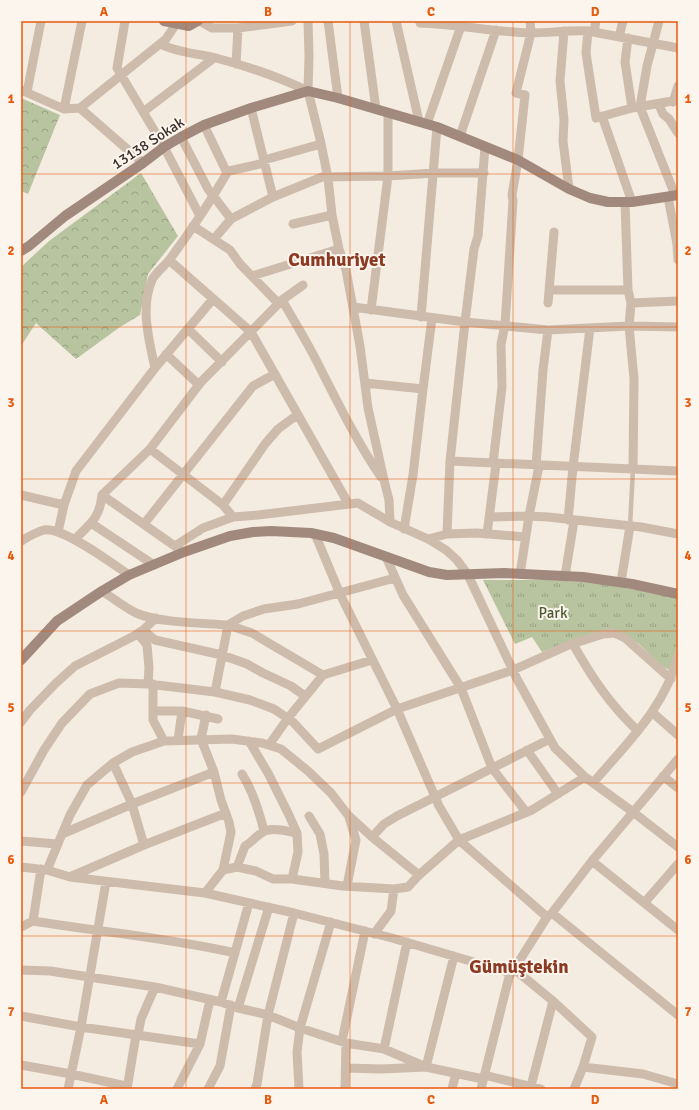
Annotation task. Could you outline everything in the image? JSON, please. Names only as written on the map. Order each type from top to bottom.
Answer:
[{"type":"street","points":[[41,21],[24,91],[64,109],[80,108],[120,74],[160,44],[166,38],[169,22],[189,26],[199,21],[212,28],[238,28],[292,21]]},
{"type":"street","points":[[64,109],[82,21]]},
{"type":"street","points":[[125,21],[116,68],[164,147],[200,216]]},
{"type":"street","points":[[308,21],[308,91],[328,178],[332,215],[339,249],[346,270],[360,346],[368,408],[389,500],[390,522]]},
{"type":"street","points":[[328,21],[338,98]]},
{"type":"street","points":[[364,21],[376,109]]},
{"type":"street","points":[[396,21],[423,123]]},
{"type":"street","points":[[420,21],[420,23],[459,24],[530,33],[564,31],[574,26],[591,32],[678,48]]},
{"type":"street","points":[[487,534],[502,387],[502,344],[513,201],[512,195],[518,160],[525,95],[516,93],[530,33],[530,21]]},
{"type":"street","points":[[596,21],[591,32],[586,53],[596,118],[636,108],[676,101],[678,86]]},
{"type":"street","points":[[619,37],[623,21]]},
{"type":"street","points":[[636,108],[660,21]]},
{"type":"street","points":[[423,123],[459,24]]},
{"type":"street","points":[[460,136],[492,27]]},
{"type":"street","points":[[236,64],[238,28]]},
{"type":"street","points":[[564,31],[560,81],[564,120],[563,141],[569,189]]},
{"type":"street","points":[[628,38],[625,62],[636,108],[674,196],[678,260]]},
{"type":"street","points":[[160,44],[172,50],[236,64],[280,79],[308,91],[338,98],[437,127],[518,160],[569,189],[590,198],[608,202],[629,202],[674,196]]},
{"type":"street","points":[[143,112],[214,58]]},
{"type":"street","name":"13138 Sokak","points":[[21,255],[25,249],[65,216],[144,163],[164,147],[181,137],[204,125],[251,108],[308,91]]},
{"type":"street","points":[[659,105],[663,114],[669,119],[678,133]]},
{"type":"street","points":[[80,108],[144,163]]},
{"type":"street","points":[[251,108],[273,197]]},
{"type":"street","points":[[371,310],[388,176],[388,113]]},
{"type":"street","points":[[602,116],[629,202],[629,326],[634,379],[633,469]]},
{"type":"street","points":[[204,125],[227,173]]},
{"type":"street","points":[[421,316],[437,127]]},
{"type":"street","points":[[181,137],[208,189],[231,219]]},
{"type":"street","points":[[155,368],[149,342],[146,313],[152,279],[169,260],[200,216],[227,173],[229,171],[264,162],[321,144]]},
{"type":"street","points":[[447,534],[450,462],[474,249],[478,236],[485,147]]},
{"type":"street","points":[[214,239],[231,219],[273,197],[322,177],[388,176],[434,173],[484,173]]},
{"type":"street","points":[[293,224],[332,215]]},
{"type":"street","points":[[193,226],[230,250],[240,264],[281,302],[314,355],[332,392],[370,462],[384,480]]},
{"type":"street","points":[[548,303],[554,232]]},
{"type":"street","points":[[252,276],[339,249]]},
{"type":"street","points":[[169,260],[251,332],[348,503]]},
{"type":"street","points":[[75,540],[98,514],[101,506],[102,495],[150,449],[199,385],[281,302],[303,285]]},
{"type":"street","points":[[550,290],[628,290]]},
{"type":"street","points":[[58,532],[64,504],[76,471],[166,354],[213,299]]},
{"type":"street","points":[[630,303],[678,301]]},
{"type":"street","points":[[353,307],[465,322],[548,330],[629,326],[678,327]]},
{"type":"street","points":[[404,529],[413,475],[432,318]]},
{"type":"street","points":[[565,576],[571,520],[573,467],[590,328]]},
{"type":"street","points":[[188,329],[222,362]]},
{"type":"street","points":[[520,574],[537,466],[543,370],[548,330]]},
{"type":"street","points":[[166,354],[199,385]]},
{"type":"street","points":[[144,524],[253,386],[275,374]]},
{"type":"street","points":[[365,383],[423,389]]},
{"type":"street","points":[[223,505],[265,444],[278,429],[297,415]]},
{"type":"street","points":[[150,449],[223,505],[232,517]]},
{"type":"street","points":[[450,462],[678,471]]},
{"type":"street","points":[[21,495],[64,504]]},
{"type":"street","points":[[102,495],[184,552]]},
{"type":"street","points":[[175,546],[203,528],[232,517],[294,511],[348,503],[358,503],[390,522],[428,539],[446,550],[457,560],[468,575],[513,670],[556,748],[585,777],[678,847]]},
{"type":"street","points":[[489,517],[529,516],[630,526],[678,534]]},
{"type":"street","points":[[91,523],[154,565]]},
{"type":"street","points":[[621,582],[630,526]]},
{"type":"street","points":[[21,541],[45,530],[58,532],[75,540],[129,575]]},
{"type":"street","points":[[21,660],[57,621],[129,575],[184,552],[230,536],[271,530],[315,534],[334,538],[429,572],[447,575],[520,574],[583,577],[621,582],[678,594]]},
{"type":"street","points":[[315,534],[340,594],[397,709],[435,798],[459,840],[549,915],[678,1015]]},
{"type":"street","points":[[428,539],[447,534],[487,534],[525,537]]},
{"type":"street","points":[[386,557],[403,595],[461,688],[492,768],[526,812]]},
{"type":"street","points":[[215,692],[228,625],[243,616],[264,609],[298,604],[340,594],[395,578]]},
{"type":"street","points":[[102,591],[136,613],[177,621],[228,625],[252,633],[323,675]]},
{"type":"street","points":[[21,722],[30,710],[56,683],[76,666],[109,650],[140,632],[156,618]]},
{"type":"street","points":[[140,632],[155,640],[222,655],[247,664],[291,686],[305,696]]},
{"type":"street","points":[[140,632],[147,645],[153,720],[164,741]]},
{"type":"street","points":[[21,792],[44,750],[62,724],[90,694],[120,683],[150,684],[215,692],[250,700],[274,709],[288,718],[318,749],[397,709],[513,670],[573,644],[602,634],[614,633],[625,638],[671,679]]},
{"type":"street","points":[[573,644],[582,661],[614,707],[638,731]]},
{"type":"street","points":[[593,783],[653,713],[671,679],[678,655]]},
{"type":"street","points":[[269,745],[288,718],[323,675],[372,660]]},
{"type":"street","points":[[153,711],[182,711],[218,718]]},
{"type":"street","points":[[178,740],[182,711]]},
{"type":"street","points":[[653,713],[678,735]]},
{"type":"street","points":[[205,894],[224,870],[231,832],[230,822],[221,800],[214,772],[200,739],[206,715]]},
{"type":"street","points":[[33,921],[44,869],[70,815],[87,785],[113,763],[132,752],[164,741],[232,739],[269,745],[281,749],[308,771],[331,793],[348,815],[372,837],[419,875]]},
{"type":"street","points":[[372,837],[384,824],[397,816],[550,739]]},
{"type":"street","points":[[248,741],[268,772],[297,833],[298,852],[292,879]]},
{"type":"street","points":[[528,750],[558,794]]},
{"type":"street","points":[[481,1089],[509,977],[549,915],[592,861],[678,759]]},
{"type":"street","points":[[113,763],[132,804],[144,845]]},
{"type":"street","points":[[62,834],[132,804],[214,772]]},
{"type":"street","points":[[242,774],[249,785],[264,831]]},
{"type":"street","points":[[663,776],[678,788]]},
{"type":"street","points":[[224,870],[237,867],[256,871],[273,879],[292,879],[347,886],[394,889],[408,887],[419,875],[459,840],[526,812],[585,777]]},
{"type":"street","points":[[70,877],[144,845],[226,813]]},
{"type":"street","points":[[347,886],[356,840],[348,815]]},
{"type":"street","points":[[309,816],[320,834],[324,854],[325,883]]},
{"type":"street","points":[[237,867],[245,846],[251,843],[264,831],[274,830],[297,833]]},
{"type":"street","points":[[21,841],[57,844]]},
{"type":"street","points":[[592,861],[678,930]]},
{"type":"street","points":[[645,902],[678,864]]},
{"type":"street","points":[[21,867],[44,869],[70,877],[205,894],[294,912],[513,971],[552,1000],[592,1037],[583,1068],[574,1089]]},
{"type":"street","points":[[68,1089],[81,1027],[106,882]]},
{"type":"street","points":[[374,934],[391,911],[394,889]]},
{"type":"street","points":[[221,1002],[250,903]]},
{"type":"street","points":[[208,1089],[220,1066],[235,1006],[269,907]]},
{"type":"street","points":[[255,1089],[268,1015],[294,912]]},
{"type":"street","points":[[21,928],[33,921],[196,944],[235,953]]},
{"type":"street","points":[[300,1089],[297,1052],[300,1028],[331,922]]},
{"type":"street","points":[[345,1089],[346,1068],[344,1042],[364,931]]},
{"type":"street","points":[[384,1049],[407,942]]},
{"type":"street","points":[[426,1067],[454,956]]},
{"type":"street","points":[[21,970],[50,971],[155,987],[221,1002],[268,1015],[300,1028],[344,1042],[384,1049],[426,1067],[541,1089]]},
{"type":"street","points":[[21,1065],[71,1074],[127,1087],[141,1019],[155,987]]},
{"type":"street","points":[[177,1089],[200,1044],[210,1000]]},
{"type":"street","points":[[531,1086],[552,1000]]},
{"type":"street","points":[[21,1016],[81,1027],[200,1044]]},
{"type":"street","points":[[346,1068],[381,1069],[426,1067]]},
{"type":"street","points":[[583,1068],[643,1074],[678,1084]]},
{"type":"street","points":[[452,1089],[456,1073]]},
{"type":"lane","points":[[630,526],[633,469]]},
{"type":"green space","points":[[21,98],[60,115],[28,194],[21,191]]},
{"type":"green space","points":[[141,173],[178,236],[148,274],[140,315],[120,327],[76,359],[36,323],[21,346],[21,267],[49,241]]},
{"type":"green space","name":"Park","points":[[483,580],[549,580],[600,583],[678,598],[678,642],[671,671],[662,666],[639,644],[617,630],[592,633],[542,652],[532,637],[515,644]]},
{"type":"district","name":"Cumhuriyet","points":[[337,260]]},
{"type":"district","name":"Gümüştekin","points":[[519,967]]}]
